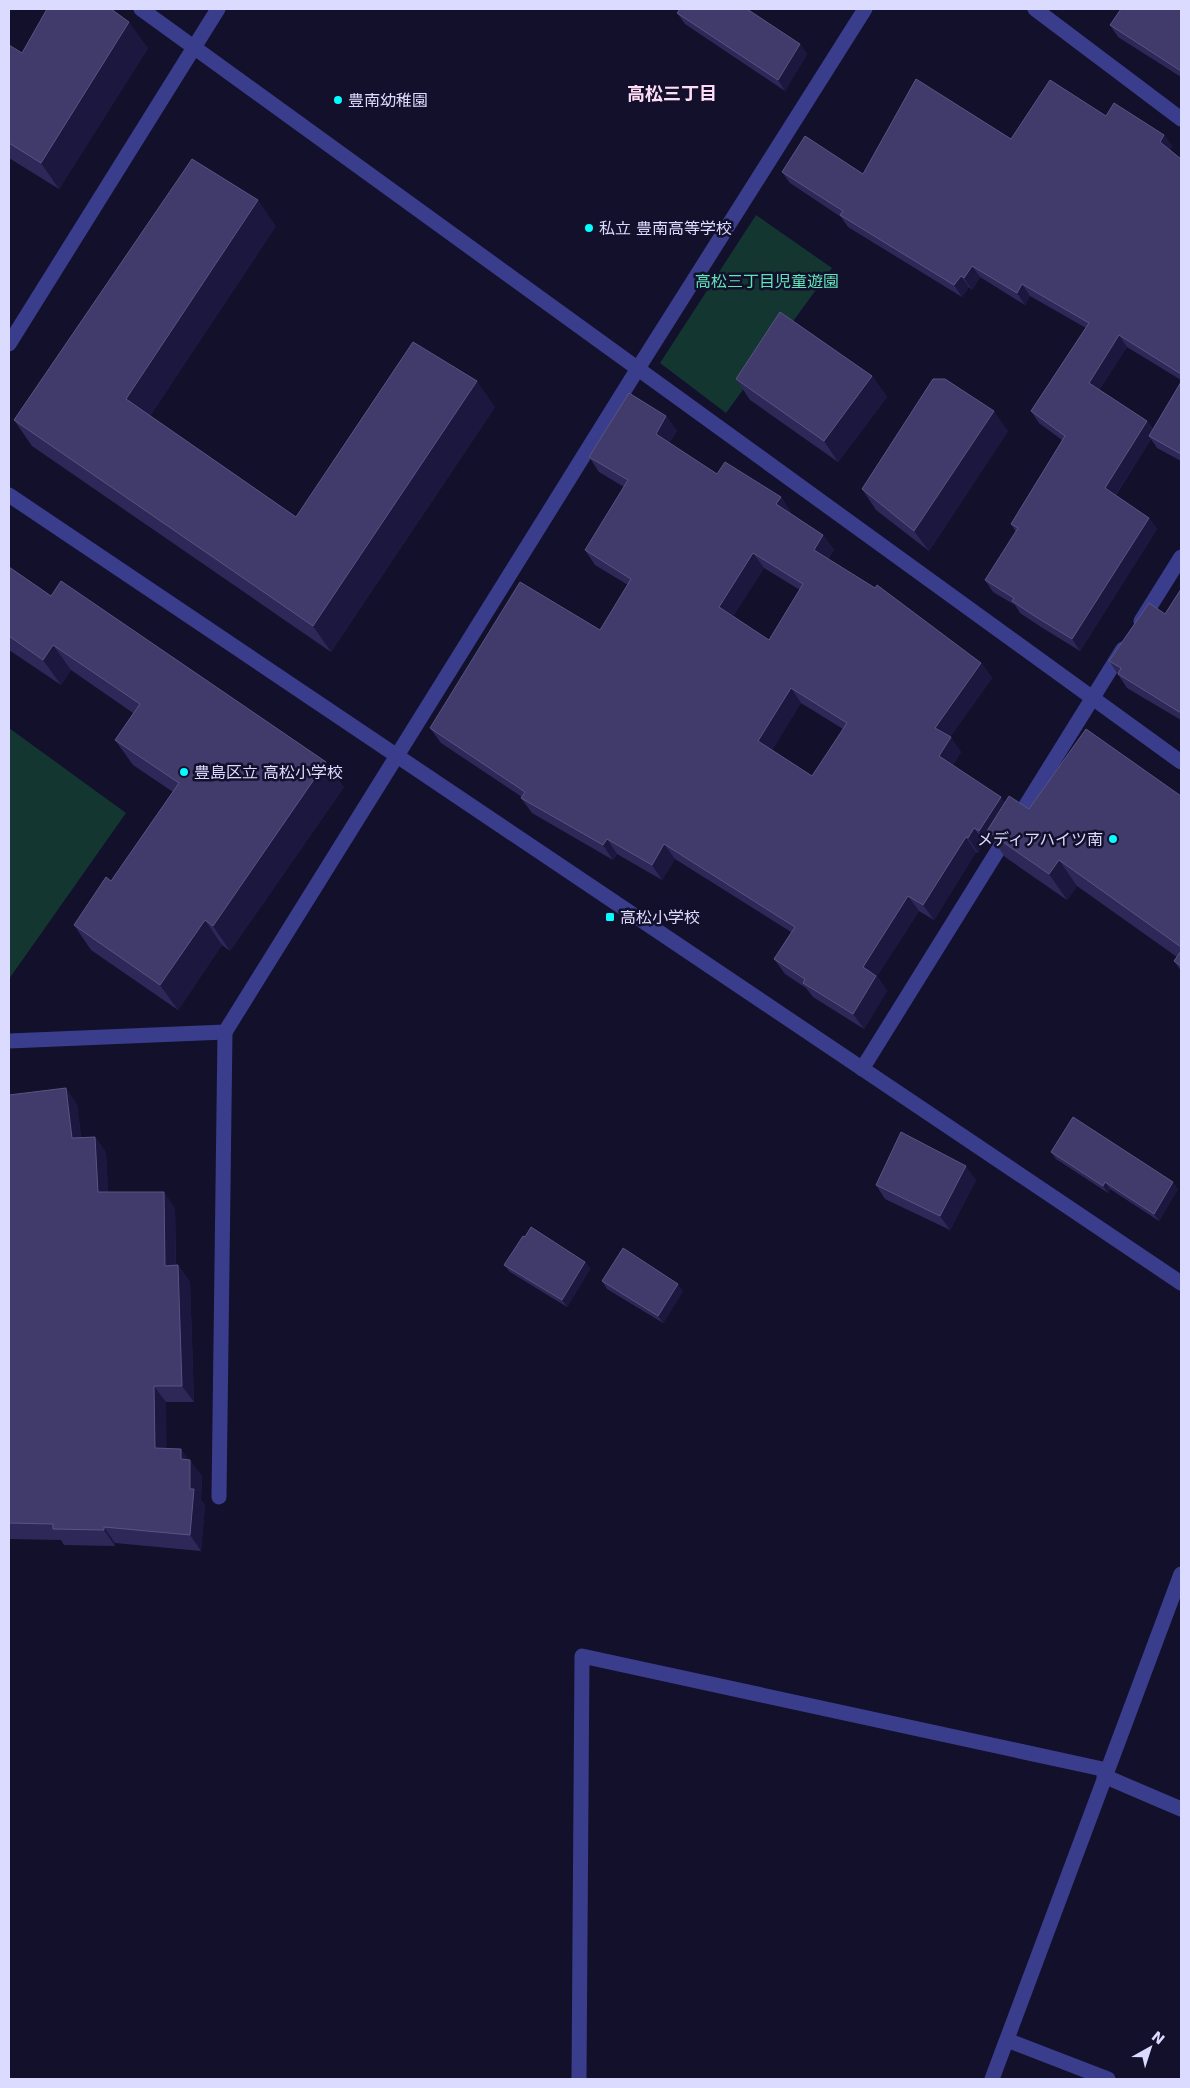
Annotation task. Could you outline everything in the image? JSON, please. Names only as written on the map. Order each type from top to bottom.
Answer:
[{"type":"street","points":[[141,9],[637,370],[1181,762]]},
{"type":"street","points":[[9,344],[218,9]]},
{"type":"street","points":[[219,1496],[225,1032],[637,370],[865,9]]},
{"type":"street","points":[[1036,9],[1181,119]]},
{"type":"street","points":[[9,495],[1181,1283]]},
{"type":"street","points":[[862,1069],[1181,557]]},
{"type":"street","points":[[9,1041],[225,1032]]},
{"type":"street","points":[[992,2079],[1181,1574]]},
{"type":"street","points":[[579,2079],[582,1656],[1105,1773],[1181,1809]]},
{"type":"street","points":[[1007,2040],[1108,2079]]},
{"type":"green space","name":"高松三丁目児童遊園","points":[[756,215],[832,268],[726,413],[660,363]]},
{"type":"green space","points":[[9,728],[126,813],[9,979]]},
{"type":"building","points":[[47,9],[111,9],[129,22],[41,163],[9,143],[9,45],[22,53]]},
{"type":"building","points":[[680,9],[747,9],[800,44],[778,80],[677,13]]},
{"type":"building","points":[[1121,9],[1181,9],[1181,71],[1110,25]]},
{"type":"building","points":[[916,79],[1011,139],[1050,80],[1106,116],[1114,103],[1164,135],[1160,142],[1181,159],[1181,374],[1119,335],[1089,383],[1147,421],[1105,488],[1149,518],[1072,639],[1012,601],[1014,598],[985,580],[1018,528],[1011,524],[1065,436],[1031,411],[1089,323],[1022,284],[1017,293],[972,266],[964,278],[961,276],[954,285],[840,215],[843,211],[782,172],[805,136],[863,174]]},
{"type":"building","points":[[192,159],[258,200],[126,399],[296,517],[413,342],[477,381],[313,626],[14,420]]},
{"type":"building","points":[[780,312],[872,376],[824,441],[736,379]]},
{"type":"building","points":[[933,379],[945,379],[994,411],[914,531],[862,489]]},
{"type":"building","points":[[1181,382],[1181,454],[1149,436]]},
{"type":"building","points":[[629,393],[666,416],[656,434],[717,474],[725,462],[781,497],[776,504],[823,535],[814,550],[875,588],[877,585],[981,663],[935,728],[951,737],[939,756],[1001,797],[979,831],[974,828],[968,838],[966,837],[923,905],[908,896],[863,967],[876,976],[853,1014],[803,983],[805,979],[774,959],[795,927],[664,844],[652,865],[607,839],[603,845],[521,798],[525,792],[430,728],[520,582],[600,630],[631,579],[585,550],[628,480],[589,457]],"holes":[[[753,553],[803,584],[769,640],[719,607]],[[791,688],[847,723],[812,776],[758,741]]]},
{"type":"building","points":[[9,567],[51,596],[61,581],[326,762],[213,926],[205,920],[160,985],[74,925],[106,877],[111,881],[179,783],[115,740],[140,704],[53,645],[43,660],[9,636]]},
{"type":"building","points":[[1181,589],[1181,713],[1118,674],[1121,668],[1109,661],[1149,603],[1165,614]]},
{"type":"building","name":"メディアハイツ南","points":[[1086,729],[1181,796],[1181,947],[1059,860],[1049,874],[987,831],[1009,796],[1029,809]]},
{"type":"building","points":[[1181,951],[1181,966],[1174,961]]},
{"type":"building","points":[[66,1088],[72,1138],[95,1137],[98,1192],[164,1192],[165,1266],[178,1265],[182,1386],[154,1386],[155,1448],[181,1449],[181,1459],[190,1460],[190,1489],[194,1489],[190,1535],[104,1527],[104,1530],[53,1529],[53,1524],[9,1523],[9,1095]]},
{"type":"building","points":[[1073,1117],[1173,1182],[1154,1214],[1105,1182],[1103,1186],[1051,1152]]},
{"type":"building","points":[[901,1132],[966,1166],[940,1216],[876,1185]]},
{"type":"building","points":[[531,1227],[585,1262],[562,1300],[504,1265]]},
{"type":"building","points":[[623,1248],[678,1284],[658,1316],[602,1281]]},
{"type":"place","name":"豊南幼稚園","points":[[338,100]]},
{"type":"place","name":"私立 豊南高等学校","points":[[589,228]]},
{"type":"place","name":"豊島区立 高松小学校","points":[[184,772]]},
{"type":"place","name":"メディアハイツ南","points":[[1113,839]]},
{"type":"place","name":"高松小学校","points":[[610,917]]},
{"type":"district","name":"高松三丁目","points":[[672,93]]}]
